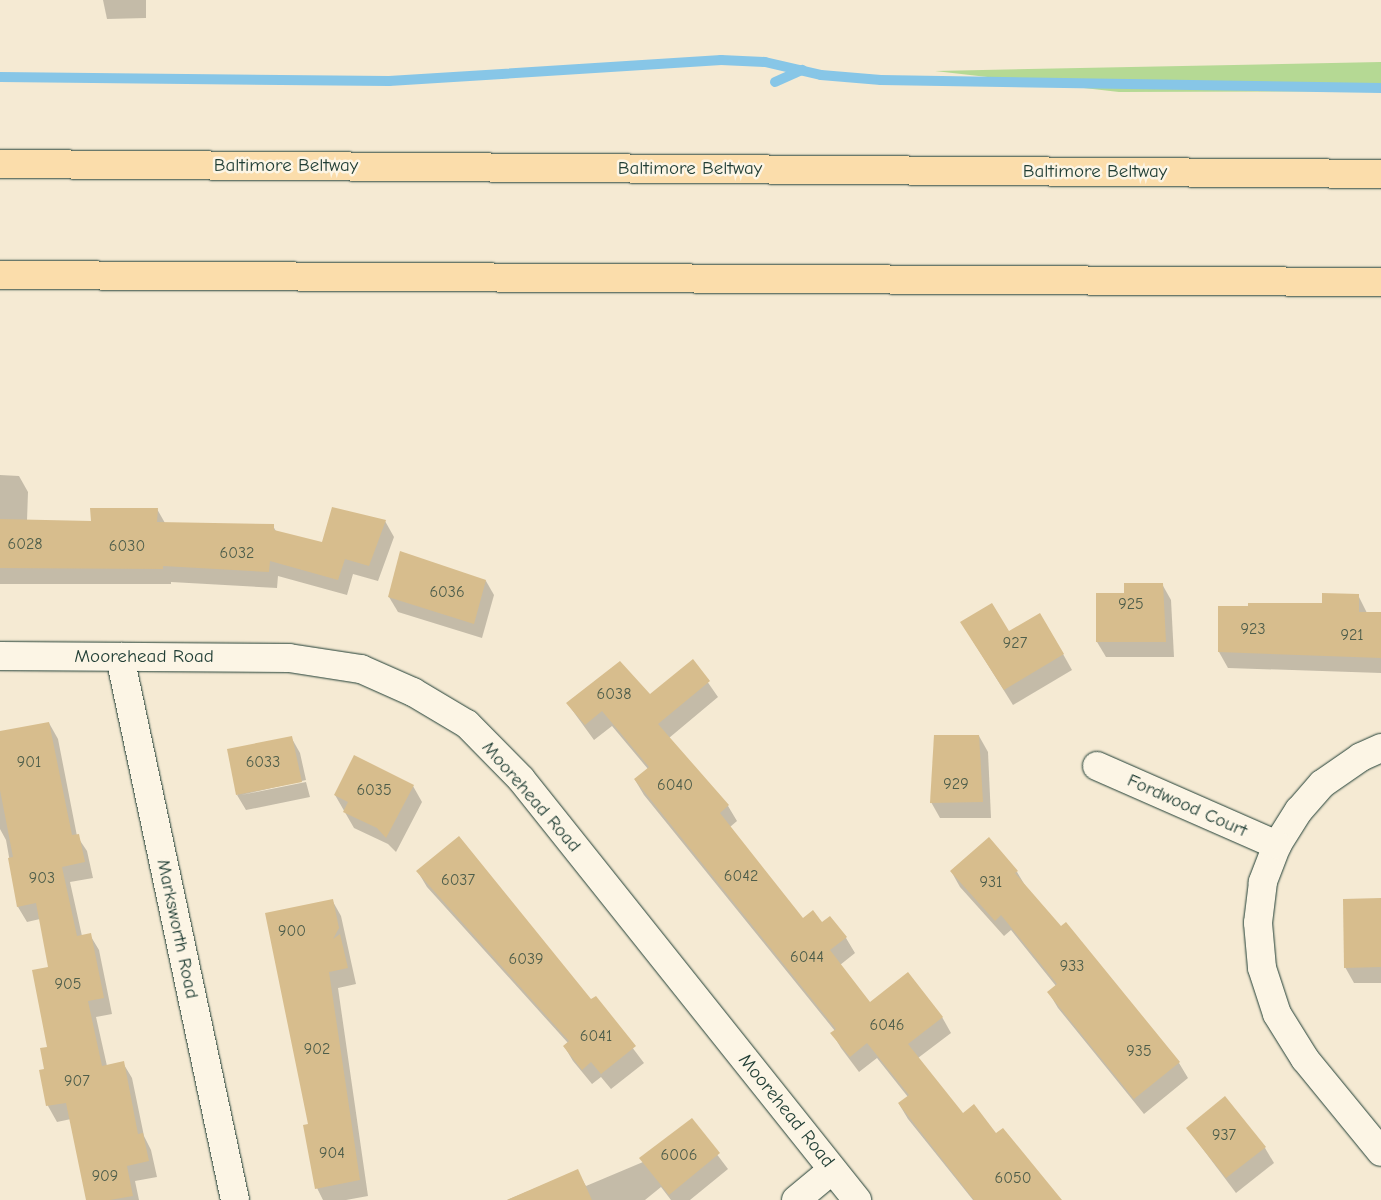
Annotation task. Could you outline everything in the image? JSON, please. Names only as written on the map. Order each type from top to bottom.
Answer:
[{"type":"highway","name":"Baltimore Beltway","points":[[0,164],[1381,174]]},
{"type":"highway","points":[[0,275],[1381,282]]},
{"type":"street","name":"Moorehead Road","points":[[0,656],[289,658],[361,669],[413,692],[467,724],[521,779],[857,1200]]},
{"type":"street","name":"Marksworth Road","points":[[120,657],[234,1200]]},
{"type":"street","points":[[1381,748],[1360,757],[1322,784],[1299,810],[1277,845],[1263,882],[1258,923],[1262,968],[1277,1014],[1305,1059],[1381,1152]]},
{"type":"street","name":"Fordwood Court","points":[[1097,766],[1277,845]]},
{"type":"street","points":[[796,1200],[832,1170]]},
{"type":"green space","points":[[1381,62],[1381,91],[1119,92],[935,71]]},
{"type":"building","points":[[332,507],[386,520],[369,566],[345,559],[338,580],[270,561],[269,572],[163,566],[163,569],[0,568],[0,519],[91,521],[90,508],[158,508],[157,522],[274,524],[274,530],[322,542]]},
{"type":"building","points":[[400,551],[486,580],[474,624],[388,597]]},
{"type":"building","points":[[1124,583],[1163,583],[1166,642],[1096,642],[1096,593],[1124,593]]},
{"type":"building","points":[[1322,593],[1359,594],[1359,612],[1381,612],[1381,658],[1218,652],[1218,606],[1248,606],[1248,603],[1322,603]]},
{"type":"building","points":[[992,603],[1009,631],[1040,613],[1064,654],[1004,690],[960,622]]},
{"type":"building","points":[[693,659],[710,681],[658,724],[729,805],[720,813],[803,918],[813,910],[822,922],[830,916],[847,937],[830,950],[870,1002],[908,972],[943,1017],[908,1044],[963,1113],[974,1104],[996,1133],[1003,1128],[1062,1200],[974,1200],[898,1103],[909,1095],[867,1043],[850,1057],[830,1033],[836,1029],[634,779],[649,767],[602,711],[585,725],[566,703],[620,661],[650,694]]},
{"type":"building","points":[[49,722],[72,835],[79,834],[85,862],[62,867],[77,936],[91,933],[104,998],[88,1001],[102,1066],[124,1061],[138,1134],[143,1133],[149,1161],[127,1166],[133,1196],[110,1200],[86,1200],[66,1103],[46,1106],[39,1070],[44,1069],[40,1048],[47,1047],[32,970],[48,967],[36,903],[17,907],[8,858],[13,857],[0,790],[0,731]]},
{"type":"building","points":[[934,735],[979,735],[983,802],[930,803]]},
{"type":"building","points":[[292,736],[302,782],[236,795],[227,749]]},
{"type":"building","points":[[354,755],[414,785],[386,838],[377,828],[343,812],[348,802],[334,795]]},
{"type":"building","points":[[459,836],[591,999],[596,996],[636,1046],[601,1074],[591,1062],[582,1070],[563,1046],[569,1041],[416,871]]},
{"type":"building","points":[[989,837],[1018,871],[1015,873],[1061,926],[1066,922],[1180,1062],[1134,1099],[1047,992],[1057,984],[1001,915],[995,921],[950,871]]},
{"type":"building","points":[[1381,898],[1381,967],[1344,968],[1343,899]]},
{"type":"building","points":[[333,899],[339,928],[333,939],[340,934],[348,968],[329,972],[360,1180],[315,1189],[303,1125],[308,1124],[265,913]]},
{"type":"building","points":[[1225,1096],[1266,1147],[1226,1178],[1186,1128]]},
{"type":"building","points":[[692,1118],[720,1153],[669,1195],[639,1158]]},
{"type":"building","points":[[578,1169],[592,1200],[507,1200]]},
{"type":"waterway","points":[[0,77],[389,81],[721,60],[765,62],[821,75],[881,80],[1381,88]]},
{"type":"waterway","points":[[775,82],[802,70]]}]
